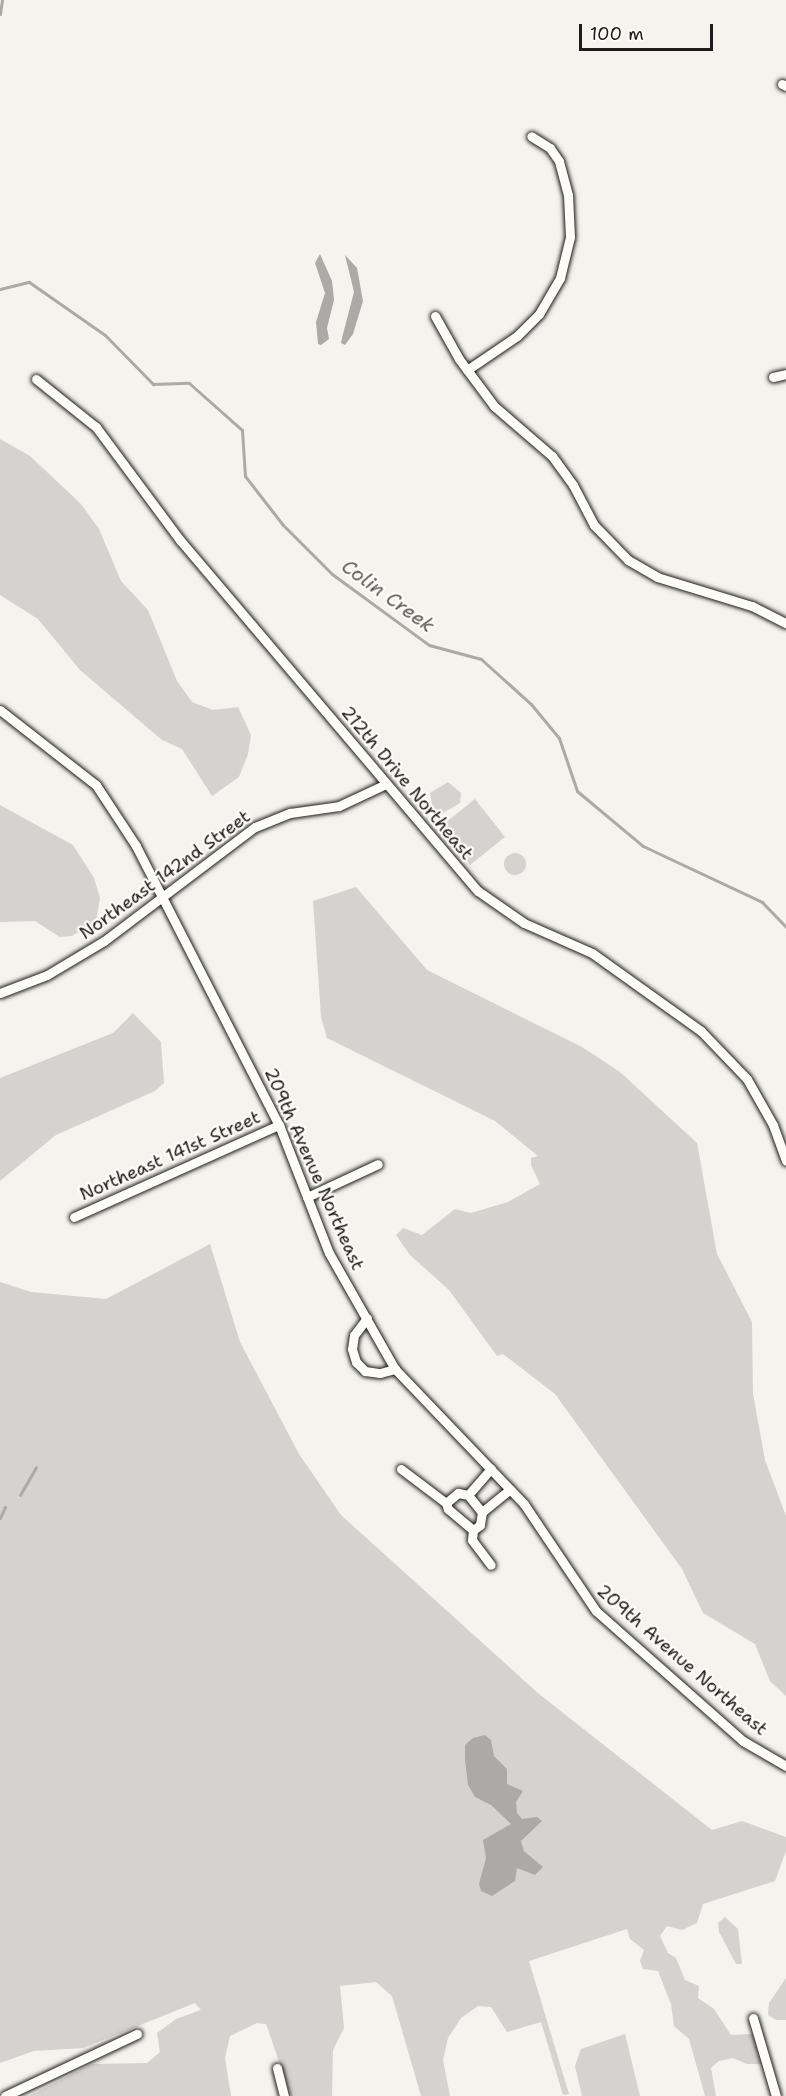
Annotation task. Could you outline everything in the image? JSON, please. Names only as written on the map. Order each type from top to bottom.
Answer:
[{"type":"street","points":[[467,370],[517,336],[539,314],[560,278],[570,237],[568,195],[559,161],[550,148],[531,136]]},
{"type":"street","points":[[435,316],[467,370],[494,406],[552,456],[573,485],[594,525],[628,560],[657,577],[752,606],[786,623]]},
{"type":"street","points":[[773,377],[786,374]]},
{"type":"street","name":"212th Drive Northeast","points":[[36,379],[96,427],[180,540],[478,891],[497,907],[592,953],[701,1031],[747,1079],[773,1125],[786,1161]]},
{"type":"street","name":"209th Avenue Northeast","points":[[0,710],[96,785],[136,846],[279,1125],[330,1253],[395,1369],[510,1489],[596,1611],[743,1741],[786,1766]]},
{"type":"street","name":"Northeast 142nd Street","points":[[0,993],[47,975],[104,941],[255,827],[290,813],[339,806],[386,784]]},
{"type":"street","name":"Northeast 141st Street","points":[[74,1217],[279,1125]]},
{"type":"street","points":[[307,1197],[378,1164]]},
{"type":"street","points":[[367,1318],[354,1335],[352,1349],[357,1362],[365,1371],[380,1373],[395,1369]]},
{"type":"street","points":[[401,1469],[446,1503],[473,1530]]},
{"type":"street","points":[[468,1494],[491,1469]]},
{"type":"street","points":[[491,1565],[472,1540],[473,1530],[480,1525],[482,1512],[510,1489]]},
{"type":"street","points":[[446,1503],[458,1493],[468,1494],[482,1512]]},
{"type":"street","points":[[753,2018],[776,2096]]},
{"type":"street","points":[[5,2096],[137,2034]]},
{"type":"street","points":[[277,2068],[284,2096]]},
{"type":"shaded area","points":[[320,254],[332,281],[334,300],[327,328],[329,339],[321,345],[318,344],[316,322],[325,293],[315,263]]},
{"type":"shaded area","points":[[345,255],[357,268],[363,301],[353,334],[345,345],[341,343],[354,292]]},
{"type":"shaded area","points":[[0,439],[30,456],[81,504],[99,529],[121,581],[148,610],[177,681],[192,702],[213,710],[238,707],[251,735],[248,754],[239,777],[212,796],[182,749],[162,740],[80,670],[38,619],[0,595]]},
{"type":"shaded area","points":[[448,782],[461,793],[460,803],[443,813],[433,811],[430,793]]},
{"type":"shaded area","points":[[475,799],[505,837],[470,865],[440,827]]},
{"type":"shaded area","points":[[0,805],[73,845],[94,878],[100,898],[96,921],[72,936],[60,937],[35,921],[0,922]]},
{"type":"shaded area","points":[[515,853],[523,856],[526,864],[523,872],[515,875],[507,872],[504,864],[507,856]]},
{"type":"shaded area","points":[[356,887],[427,970],[582,1047],[620,1072],[697,1143],[717,1254],[752,1322],[753,1394],[765,1460],[786,1516],[786,1696],[770,1681],[755,1644],[703,1613],[682,1569],[555,1394],[503,1354],[497,1356],[449,1290],[410,1255],[396,1235],[403,1228],[422,1235],[455,1209],[471,1213],[508,1202],[540,1184],[531,1165],[531,1158],[538,1156],[495,1121],[327,1038],[321,1017],[313,901]]},
{"type":"shaded area","points":[[133,1013],[161,1042],[164,1083],[155,1091],[56,1135],[0,1181],[0,1078],[113,1033]]},
{"type":"shaded area","points":[[210,1244],[240,1342],[299,1454],[341,1515],[539,1694],[712,1830],[742,1821],[786,1837],[786,1851],[775,1881],[703,1904],[697,1923],[682,1930],[667,1926],[660,1936],[668,1953],[676,1958],[685,1980],[699,1986],[698,1998],[714,2009],[731,2035],[753,2034],[763,2064],[747,2064],[733,2058],[719,2061],[711,2068],[716,2096],[705,2096],[689,2039],[674,2026],[671,2004],[658,1971],[643,1969],[640,1961],[644,1950],[630,1939],[627,1929],[529,1961],[569,2094],[563,2095],[541,2022],[507,2032],[491,2007],[478,2006],[461,2018],[448,2038],[443,2060],[450,2096],[421,2096],[392,1996],[376,1982],[340,1986],[344,2028],[333,2050],[332,2096],[291,2096],[266,2024],[257,2023],[230,2036],[225,2058],[231,2096],[29,2096],[92,2064],[147,2063],[160,2052],[157,2033],[176,2019],[201,2010],[195,2003],[83,2048],[34,2051],[0,2063],[0,1282],[31,1292],[106,1299]]},
{"type":"shaded area","points":[[485,1735],[491,1740],[494,1756],[507,1769],[507,1784],[523,1791],[516,1802],[517,1813],[522,1819],[537,1817],[542,1821],[521,1841],[524,1851],[543,1867],[535,1875],[517,1868],[515,1881],[492,1896],[481,1891],[479,1884],[486,1858],[483,1840],[511,1824],[491,1805],[475,1797],[468,1785],[465,1745],[473,1738]]},
{"type":"shaded area","points":[[725,1917],[738,1929],[742,1964],[736,1964],[719,1932],[718,1923]]},
{"type":"shaded area","points":[[786,1978],[786,2020],[776,2020],[768,2015],[769,2003]]},
{"type":"shaded area","points":[[625,2034],[640,2096],[582,2096],[575,2066],[581,2049]]},
{"type":"waterway","points":[[0,14],[2,0]]},
{"type":"waterway","name":"Colin Creek","points":[[0,289],[29,282],[105,335],[153,384],[189,383],[242,430],[245,476],[283,525],[332,574],[429,645],[481,659],[531,704],[559,738],[577,791],[643,846],[762,902],[786,927]]},
{"type":"waterway","points":[[20,1495],[36,1467]]},
{"type":"waterway","points":[[0,1518],[5,1507]]}]
